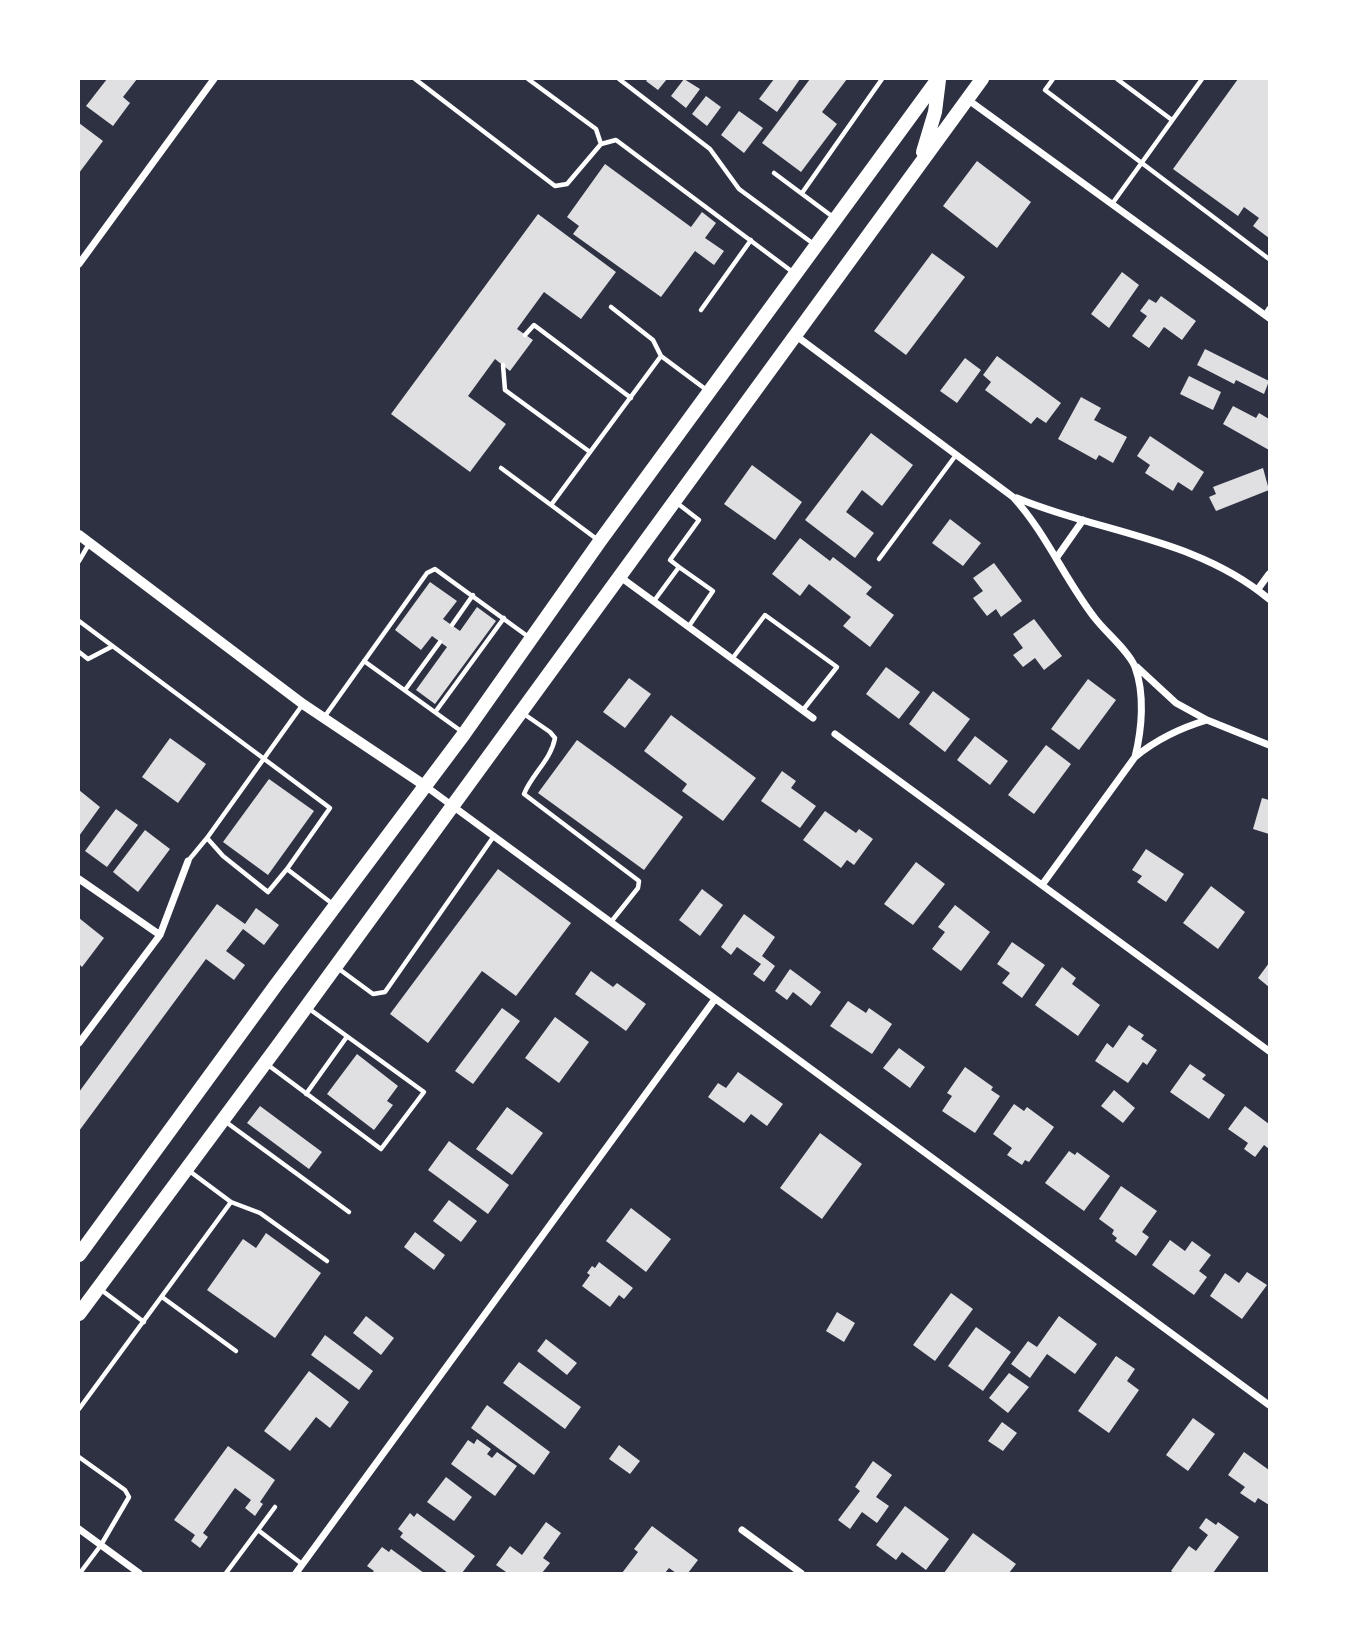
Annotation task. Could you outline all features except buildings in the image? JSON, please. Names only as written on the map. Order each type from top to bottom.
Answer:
[{"type":"main road","points":[[920,163],[935,112],[939,79]]},
{"type":"main road","points":[[79,1255],[464,734],[600,541],[939,79]]},
{"type":"main road","points":[[967,79],[967,99]]},
{"type":"main road","points":[[79,1314],[982,79]]},
{"type":"street","points":[[79,264],[214,79]]},
{"type":"street","points":[[967,99],[1268,313]]},
{"type":"street","points":[[795,334],[1013,496],[1030,515],[1095,618],[1145,676],[1176,703],[1207,720],[1269,745]]},
{"type":"street","points":[[1013,496],[1046,510],[1166,543],[1191,553],[1231,572],[1269,599]]},
{"type":"street","points":[[1057,557],[1083,520]]},
{"type":"street","points":[[79,535],[303,704],[424,785],[1269,1405]]},
{"type":"street","points":[[1258,589],[1269,574]]},
{"type":"street","points":[[619,576],[813,718]]},
{"type":"street","points":[[1134,664],[1140,686],[1140,736],[1135,757]]},
{"type":"street","points":[[1042,885],[1135,757],[1169,734],[1207,720]]},
{"type":"street","points":[[835,734],[1269,1051]]},
{"type":"street","points":[[79,1043],[160,935],[188,861]]},
{"type":"street","points":[[79,879],[160,935]]},
{"type":"street","points":[[296,1573],[715,999]]},
{"type":"street","points":[[79,1529],[139,1573]]},
{"type":"street","points":[[742,1530],[801,1573]]},
{"type":"lane","points":[[415,79],[555,186],[567,184],[601,144],[616,140],[795,274]]},
{"type":"lane","points":[[528,79],[596,129],[601,144]]},
{"type":"lane","points":[[619,79],[710,149],[739,189],[816,245]]},
{"type":"lane","points":[[802,193],[883,79]]},
{"type":"lane","points":[[1053,79],[1045,90],[1269,259]]},
{"type":"lane","points":[[1117,79],[1172,120]]},
{"type":"lane","points":[[1112,204],[1201,79]]},
{"type":"lane","points":[[774,173],[836,219]]},
{"type":"lane","points":[[701,310],[751,240]]},
{"type":"lane","points":[[611,307],[653,341],[661,356],[709,391]]},
{"type":"lane","points":[[525,335],[534,325],[631,398]]},
{"type":"lane","points":[[551,505],[661,356]]},
{"type":"lane","points":[[503,365],[505,390],[590,452]]},
{"type":"lane","points":[[879,559],[956,455]]},
{"type":"lane","points":[[500,468],[600,541]]},
{"type":"lane","points":[[674,500],[699,520],[670,560],[713,591],[689,626]]},
{"type":"lane","points":[[79,561],[89,542]]},
{"type":"lane","points":[[654,601],[679,567]]},
{"type":"lane","points":[[324,718],[427,573],[435,569],[531,639]]},
{"type":"lane","points":[[452,625],[473,595]]},
{"type":"lane","points":[[732,659],[765,615],[837,667],[803,710]]},
{"type":"lane","points":[[436,711],[484,640],[504,618]]},
{"type":"lane","points":[[456,620],[464,625]]},
{"type":"lane","points":[[79,621],[330,808],[268,892],[223,856],[207,838]]},
{"type":"lane","points":[[405,690],[439,643],[445,650]]},
{"type":"lane","points":[[79,652],[88,659],[111,647]]},
{"type":"lane","points":[[364,661],[464,734]]},
{"type":"lane","points":[[423,665],[430,670]]},
{"type":"lane","points":[[188,861],[303,704]]},
{"type":"lane","points":[[520,712],[555,738],[553,749],[528,783],[524,794],[639,881],[638,888],[610,922]]},
{"type":"lane","points":[[335,966],[373,994],[385,992],[494,836]]},
{"type":"lane","points":[[287,869],[335,906]]},
{"type":"lane","points":[[264,1063],[381,1149],[424,1092],[306,1006]]},
{"type":"lane","points":[[306,1094],[346,1037]]},
{"type":"lane","points":[[223,1120],[349,1212]]},
{"type":"lane","points":[[186,1169],[231,1202],[260,1213],[327,1261]]},
{"type":"lane","points":[[79,1409],[231,1202]]},
{"type":"lane","points":[[98,1288],[144,1322]]},
{"type":"lane","points":[[162,1297],[236,1351]]},
{"type":"lane","points":[[79,1457],[125,1490],[129,1497],[101,1545],[80,1573]]},
{"type":"lane","points":[[226,1573],[275,1507]]},
{"type":"lane","points":[[258,1530],[303,1564]]}]
